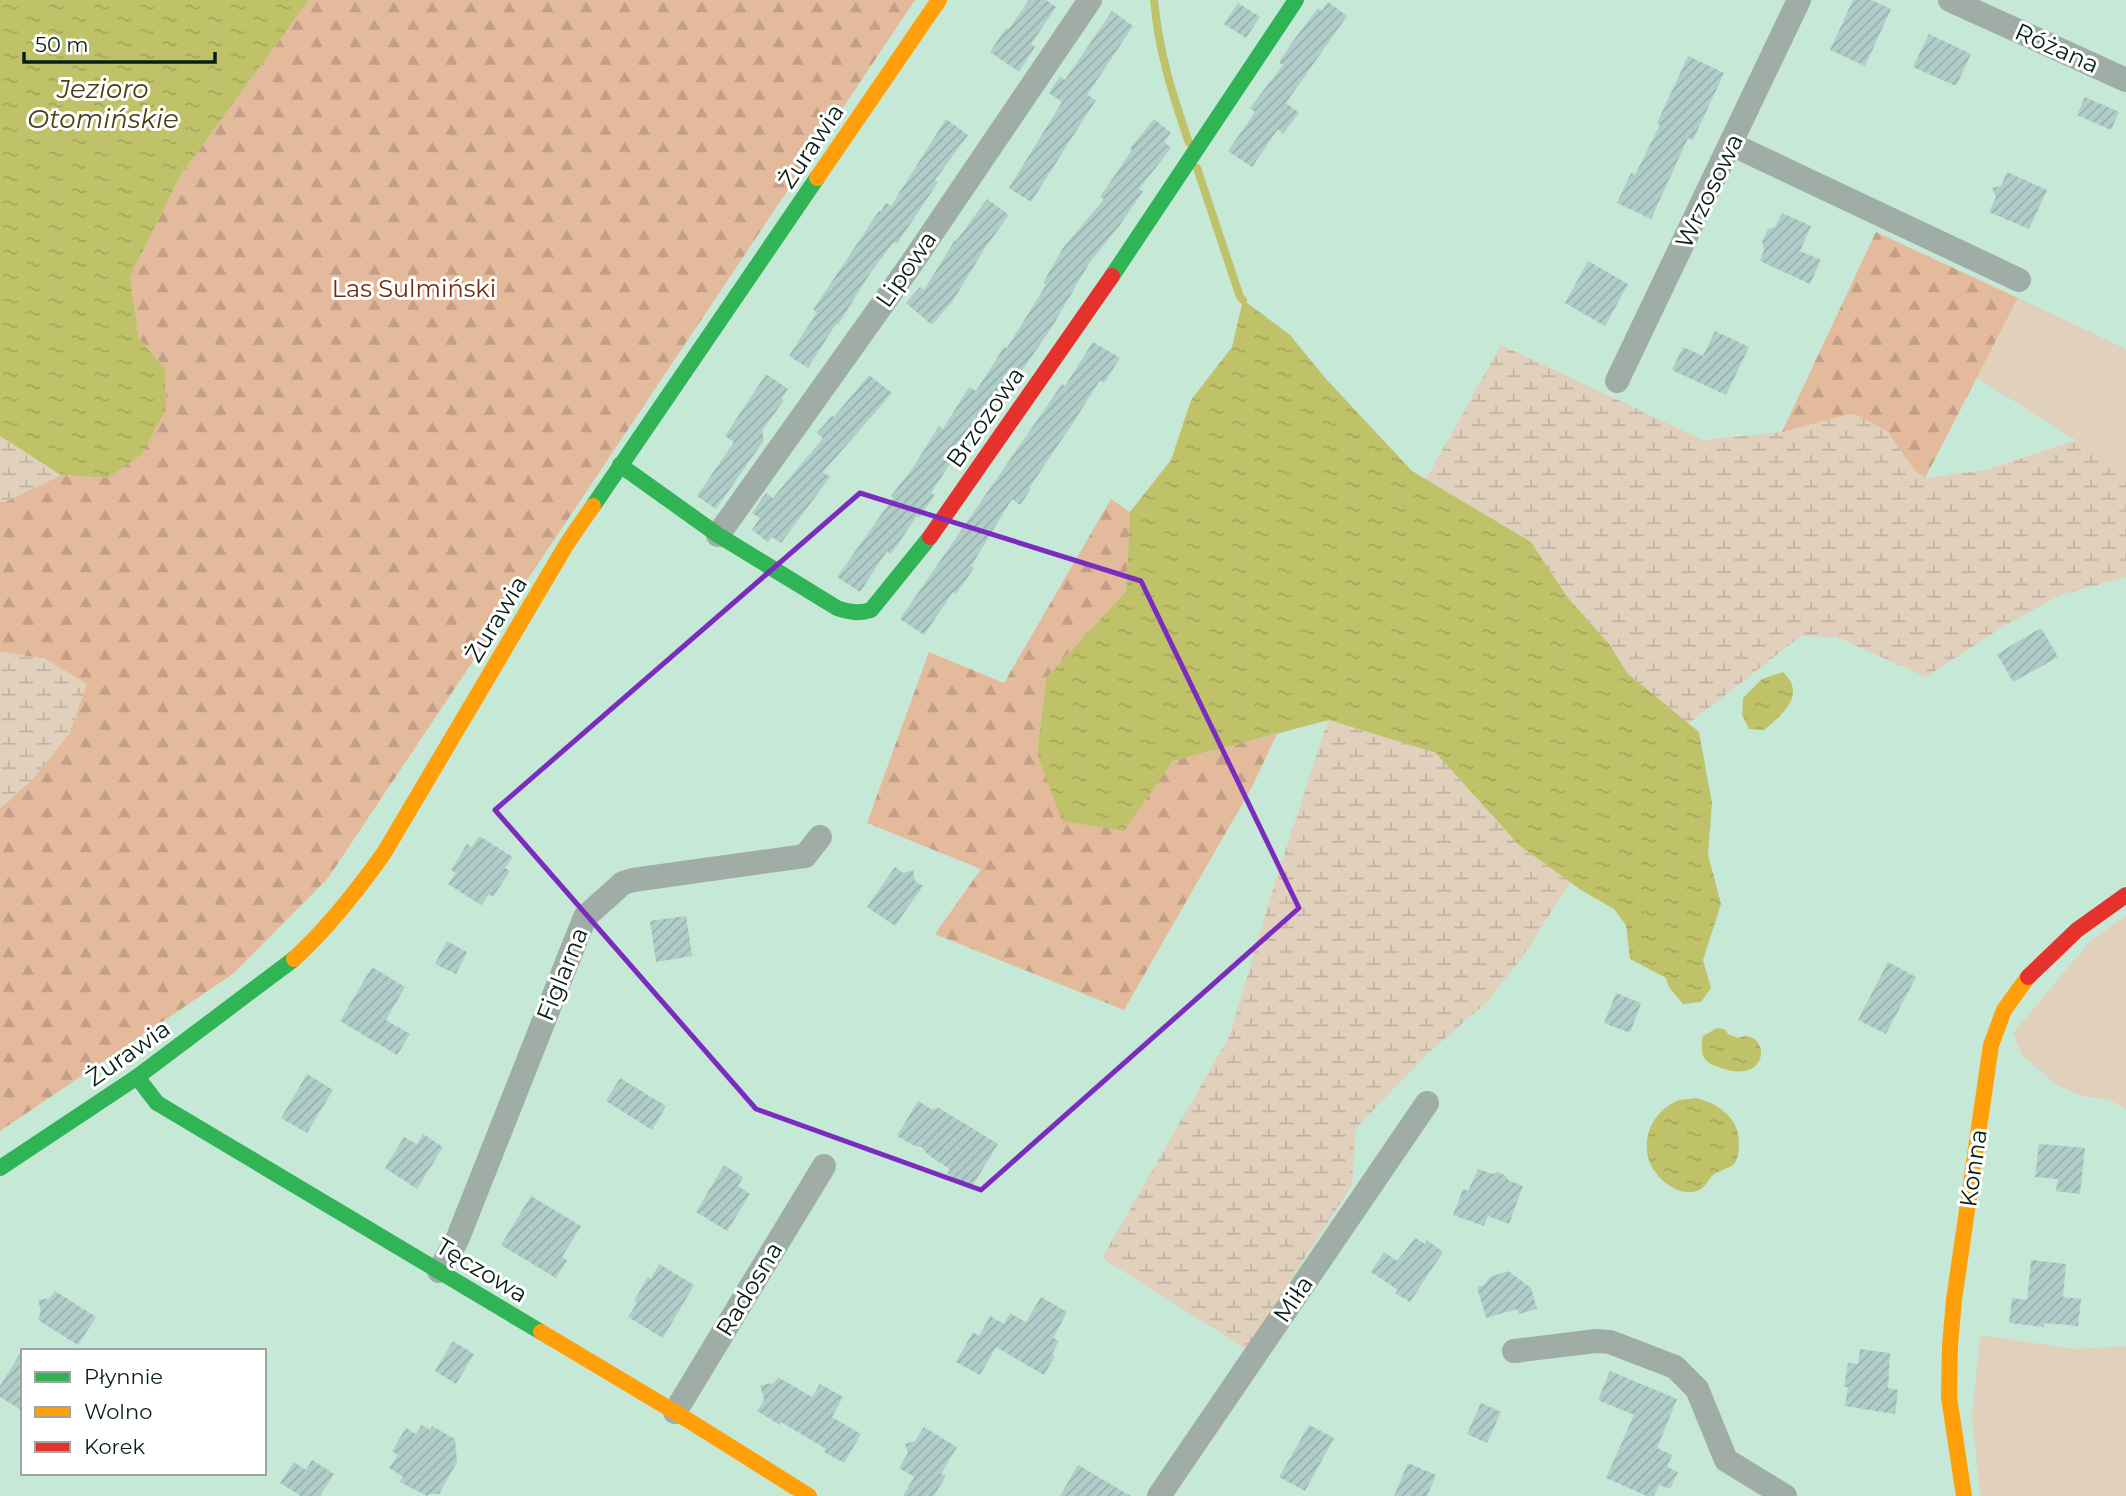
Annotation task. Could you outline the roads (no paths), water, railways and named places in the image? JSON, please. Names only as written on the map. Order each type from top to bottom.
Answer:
[{"type":"street","name":"Żurawia","points":[[0,1168],[137,1077],[287,965],[315,940],[355,894],[412,808],[568,542],[939,0]]},
{"type":"street","name":"Lipowa","points":[[718,536],[909,267],[1090,0]]},
{"type":"street","name":"Brzozowa","points":[[620,465],[718,536],[837,608],[862,614],[871,610],[931,536],[1107,283],[1296,0]]},
{"type":"street","name":"Wrzosowa","points":[[1618,381],[1799,0]]},
{"type":"street","name":"Różana","points":[[1950,0],[2126,80]]},
{"type":"street","points":[[1731,144],[2019,280]]},
{"type":"street","name":"Figlarna","points":[[439,1271],[457,1240],[585,917],[623,883],[805,856],[820,837]]},
{"type":"street","name":"Konna","points":[[1964,1496],[1949,1397],[1950,1345],[1954,1300],[1991,1045],[1997,1023],[2007,1003],[2023,983],[2043,961],[2090,920],[2126,895]]},
{"type":"street","name":"Tęczowa","points":[[137,1077],[157,1103],[675,1412],[809,1496]]},
{"type":"street","name":"Miła","points":[[1159,1496],[1427,1103]]},
{"type":"street","name":"Radosna","points":[[675,1412],[824,1166]]},
{"type":"street","points":[[1514,1351],[1610,1342],[1675,1367],[1697,1389],[1726,1460],[1785,1496]]},
{"type":"water","name":"Jezioro Otomińskie","points":[[0,0],[309,0],[180,176],[130,277],[139,339],[165,368],[166,409],[142,454],[107,478],[61,475],[0,436]]},
{"type":"water","points":[[1243,300],[1290,335],[1327,380],[1412,471],[1531,542],[1568,598],[1610,645],[1627,673],[1699,732],[1712,803],[1708,854],[1721,904],[1703,960],[1711,988],[1701,1002],[1683,1004],[1669,987],[1666,978],[1630,959],[1626,925],[1614,909],[1581,890],[1519,845],[1436,753],[1329,720],[1173,761],[1124,831],[1062,821],[1037,753],[1046,678],[1126,591],[1130,512],[1171,460],[1191,400],[1232,347]]},
{"type":"water","points":[[1783,672],[1793,689],[1790,704],[1764,730],[1749,729],[1742,715],[1743,698],[1762,679]]},
{"type":"water","points":[[1717,1028],[1724,1029],[1738,1038],[1749,1037],[1756,1041],[1761,1057],[1757,1065],[1748,1070],[1733,1071],[1709,1063],[1702,1053],[1703,1036]]},
{"type":"water","points":[[1696,1098],[1720,1108],[1732,1120],[1738,1135],[1738,1153],[1733,1165],[1713,1175],[1701,1189],[1684,1192],[1669,1185],[1656,1174],[1649,1160],[1647,1142],[1652,1124],[1663,1109],[1680,1100]]},
{"type":"waterway","points":[[1154,0],[1167,73],[1189,143]]},
{"type":"waterway","points":[[1197,168],[1243,300]]},
{"type":"park label","name":"Las Sulmiński","points":[[414,288]]}]
